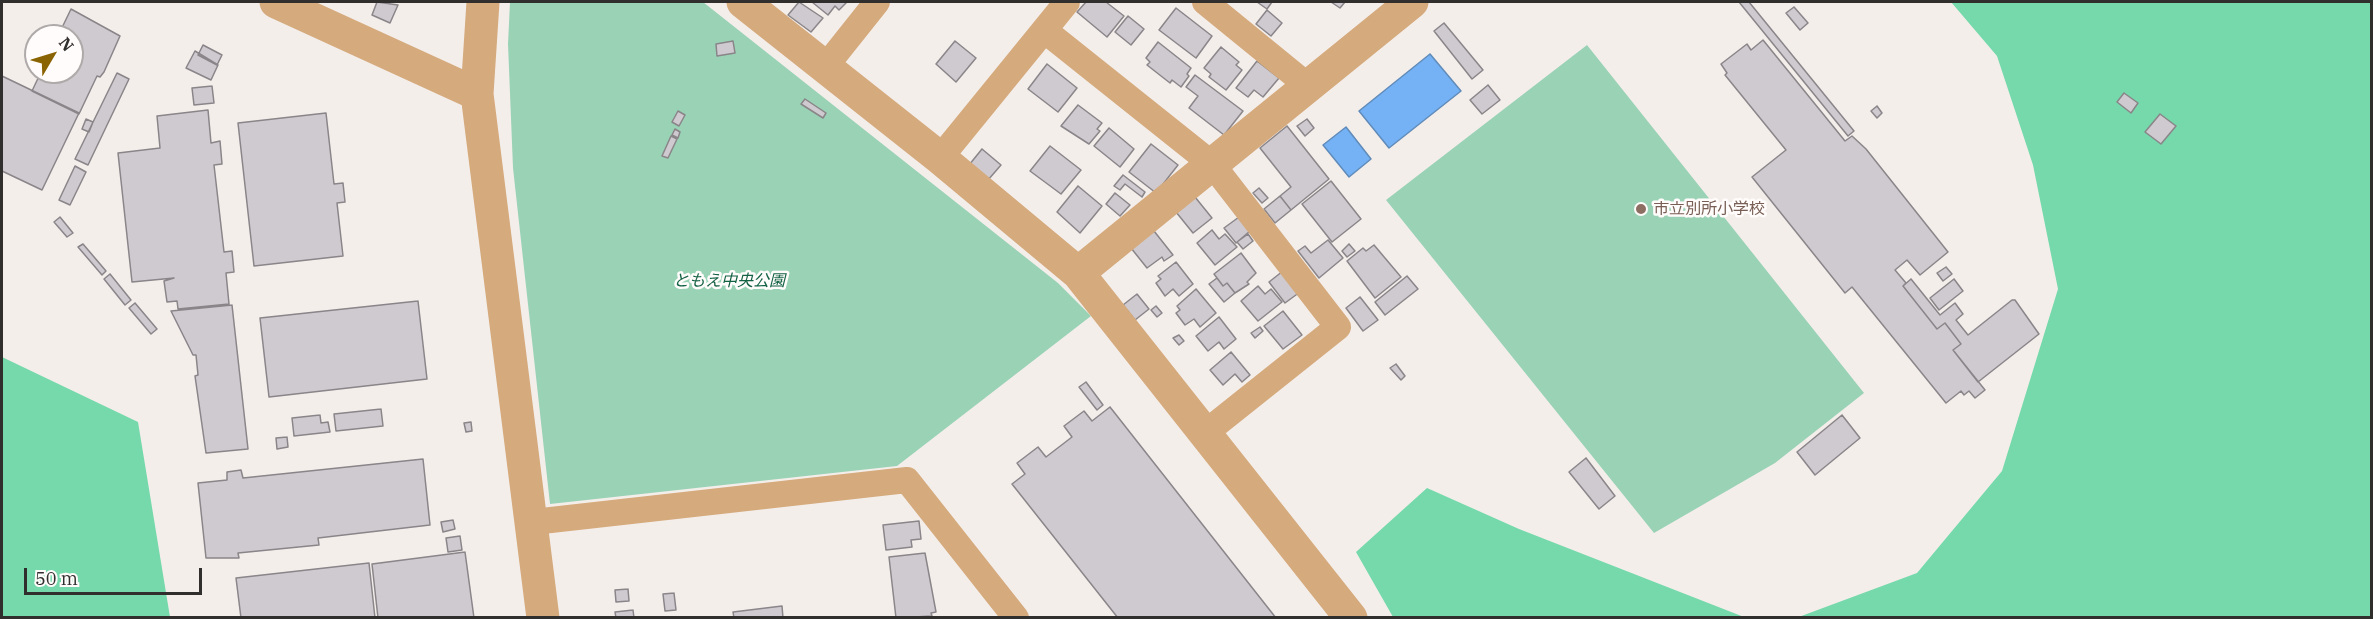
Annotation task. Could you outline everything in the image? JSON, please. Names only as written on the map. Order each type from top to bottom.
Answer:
[{"type":"street","points":[[276,2],[477,94]]},
{"type":"street","points":[[483,2],[477,94],[533,522],[543,618]]},
{"type":"street","points":[[743,2],[940,158],[1078,273],[1351,618]]},
{"type":"street","points":[[826,66],[877,2]]},
{"type":"street","points":[[940,158],[1067,2]]},
{"type":"street","points":[[1205,2],[1308,86]]},
{"type":"street","points":[[1078,273],[1308,86],[1404,4]]},
{"type":"street","points":[[1044,30],[1212,164],[1338,327],[1205,433]]},
{"type":"street","points":[[533,522],[907,480],[1016,618]]},
{"type":"green space","name":"ともえ中央公園","points":[[510,2],[703,2],[1058,283],[1091,316],[897,466],[550,504],[513,168],[508,44]]},
{"type":"green space","points":[[1951,2],[2371,2],[2371,617],[1796,618],[1917,573],[2002,471],[2058,289],[2033,165],[1997,56]]},
{"type":"green space","points":[[1587,45],[1864,393],[1775,463],[1654,533],[1386,200]]},
{"type":"green space","points":[[2,357],[138,422],[170,617],[2,617]]},
{"type":"green space","points":[[1427,488],[1519,529],[1744,617],[1393,617],[1356,552]]},
{"type":"water","points":[[1430,54],[1461,91],[1389,148],[1359,111]]},
{"type":"water","points":[[1346,127],[1371,159],[1349,177],[1323,145]]},
{"type":"building","points":[[377,2],[398,5],[390,23],[372,15]]},
{"type":"building","points":[[799,2],[823,18],[811,32],[788,15]]},
{"type":"building","points":[[812,2],[847,2],[839,10],[835,6],[828,15]]},
{"type":"building","points":[[1086,2],[1106,2],[1124,16],[1107,37],[1077,12]]},
{"type":"building","points":[[1257,2],[1272,2],[1267,9]]},
{"type":"building","points":[[1331,2],[1345,2],[1340,8]]},
{"type":"building","points":[[1739,2],[1749,2],[1854,131],[1848,136]]},
{"type":"building","points":[[1794,7],[1808,23],[1800,30],[1786,13]]},
{"type":"building","points":[[1176,8],[1212,36],[1196,58],[1159,30]]},
{"type":"building","points":[[71,9],[120,36],[104,72],[100,77],[97,76],[79,114],[32,91],[35,84],[84,84],[84,24],[64,24]]},
{"type":"building","points":[[1267,10],[1282,23],[1271,36],[1256,24]]},
{"type":"building","points":[[1128,16],[1144,29],[1131,45],[1115,32]]},
{"type":"building","points":[[1444,23],[1483,70],[1472,79],[1434,31]]},
{"type":"building","points":[[1763,40],[1845,141],[1852,136],[1866,149],[1948,252],[1920,275],[1907,260],[1895,270],[1906,283],[1903,286],[1937,329],[1945,323],[1961,344],[1953,350],[1985,390],[1975,398],[1969,391],[1964,395],[1961,391],[1946,403],[1852,287],[1845,293],[1752,177],[1786,150],[1725,75],[1727,73],[1721,64],[1747,44],[1751,50]]},
{"type":"building","points":[[733,41],[735,53],[717,56],[716,44]]},
{"type":"building","points":[[955,41],[976,58],[956,82],[936,64]]},
{"type":"building","points":[[1158,42],[1191,68],[1187,74],[1189,76],[1181,87],[1172,80],[1170,83],[1147,65],[1150,62],[1146,58]]},
{"type":"building","points":[[203,45],[222,55],[217,65],[198,55]]},
{"type":"building","points":[[1221,47],[1239,62],[1236,65],[1242,70],[1226,90],[1209,77],[1211,74],[1204,68]]},
{"type":"building","points":[[195,51],[218,65],[211,80],[186,68]]},
{"type":"building","points":[[1257,61],[1279,78],[1263,97],[1254,90],[1248,97],[1236,88]]},
{"type":"building","points":[[1047,64],[1077,88],[1058,112],[1028,89]]},
{"type":"building","points":[[117,73],[129,79],[88,165],[75,159]]},
{"type":"building","points":[[1195,75],[1243,111],[1224,135],[1189,108],[1198,96],[1186,87]]},
{"type":"building","points":[[2,76],[79,113],[42,190],[2,171]]},
{"type":"building","points":[[1488,85],[1500,100],[1482,114],[1470,100]]},
{"type":"building","points":[[212,86],[214,103],[194,105],[192,88]]},
{"type":"building","points":[[2124,93],[2138,103],[2131,113],[2117,102]]},
{"type":"building","points":[[805,99],[826,113],[823,118],[801,104]]},
{"type":"building","points":[[1078,105],[1102,123],[1097,129],[1100,131],[1089,144],[1061,126]]},
{"type":"building","points":[[1877,106],[1882,113],[1877,118],[1871,111]]},
{"type":"building","points":[[208,110],[211,143],[220,141],[222,164],[214,165],[224,252],[232,251],[234,272],[226,273],[229,304],[178,309],[177,301],[167,302],[164,281],[174,278],[132,282],[118,153],[160,148],[157,116]]},
{"type":"building","points":[[678,111],[685,115],[679,126],[672,122]]},
{"type":"building","points":[[326,113],[334,184],[343,183],[345,202],[337,203],[343,256],[254,266],[238,123]]},
{"type":"building","points":[[2160,114],[2176,126],[2161,144],[2145,132]]},
{"type":"building","points":[[86,119],[93,122],[89,132],[82,129]]},
{"type":"building","points":[[1307,119],[1314,128],[1305,136],[1297,126]]},
{"type":"building","points":[[1287,126],[1329,179],[1291,210],[1280,196],[1291,187],[1260,148]]},
{"type":"building","points":[[1109,128],[1134,149],[1120,167],[1094,146]]},
{"type":"building","points":[[675,129],[680,132],[678,138],[672,135]]},
{"type":"building","points":[[671,136],[677,139],[668,158],[662,156]]},
{"type":"building","points":[[1151,144],[1178,165],[1156,193],[1129,172]]},
{"type":"building","points":[[1050,146],[1081,170],[1061,194],[1030,171]]},
{"type":"building","points":[[982,149],[1001,165],[988,180],[969,165]]},
{"type":"building","points":[[75,166],[86,172],[70,205],[59,200]]},
{"type":"building","points":[[1123,175],[1145,192],[1142,197],[1125,184],[1120,190],[1114,186]]},
{"type":"building","points":[[1331,181],[1361,219],[1332,242],[1302,204]]},
{"type":"building","points":[[1078,186],[1102,206],[1080,233],[1057,212]]},
{"type":"building","points":[[1259,188],[1268,198],[1262,203],[1253,193]]},
{"type":"building","points":[[1115,193],[1130,205],[1120,216],[1106,204]]},
{"type":"building","points":[[1280,196],[1291,210],[1275,223],[1264,209]]},
{"type":"building","points":[[1195,197],[1212,218],[1193,233],[1176,212]]},
{"type":"building","points":[[60,217],[73,233],[67,237],[54,222]]},
{"type":"building","points":[[1239,217],[1250,231],[1236,243],[1224,228]]},
{"type":"building","points":[[1212,230],[1219,239],[1225,234],[1237,247],[1215,265],[1197,243]]},
{"type":"building","points":[[1154,231],[1173,255],[1164,261],[1162,257],[1147,268],[1131,248]]},
{"type":"building","points":[[1248,234],[1253,241],[1243,249],[1237,242]]},
{"type":"building","points":[[1328,240],[1343,258],[1319,278],[1298,251],[1305,246],[1311,253]]},
{"type":"building","points":[[83,244],[106,271],[102,275],[78,247]]},
{"type":"building","points":[[1349,244],[1355,251],[1347,257],[1342,251]]},
{"type":"building","points":[[1374,245],[1401,277],[1375,298],[1347,261],[1363,248],[1366,251]]},
{"type":"building","points":[[1241,253],[1256,273],[1247,282],[1249,284],[1235,293],[1227,283],[1223,286],[1214,274]]},
{"type":"building","points":[[1176,262],[1193,284],[1179,296],[1173,289],[1165,296],[1156,283],[1161,279],[1158,276]]},
{"type":"building","points":[[1946,267],[1952,274],[1943,281],[1937,273]]},
{"type":"building","points":[[1283,271],[1300,292],[1285,303],[1269,282]]},
{"type":"building","points":[[110,274],[131,300],[125,305],[104,279]]},
{"type":"building","points":[[1407,276],[1418,289],[1385,315],[1375,302]]},
{"type":"building","points":[[1217,278],[1223,286],[1227,283],[1235,293],[1224,302],[1209,284]]},
{"type":"building","points":[[1911,279],[1940,315],[1955,303],[1963,314],[1956,320],[1968,335],[2012,300],[2015,300],[2039,334],[1978,382],[1953,350],[1961,344],[1945,323],[1937,329],[1903,286]]},
{"type":"building","points":[[1954,279],[1963,291],[1939,310],[1930,298]]},
{"type":"building","points":[[1258,286],[1265,294],[1271,289],[1282,302],[1258,321],[1241,301]]},
{"type":"building","points":[[1196,289],[1216,313],[1200,327],[1194,319],[1185,325],[1176,313],[1180,310],[1177,306]]},
{"type":"building","points":[[1137,294],[1149,309],[1135,320],[1123,305]]},
{"type":"building","points":[[1360,297],[1378,320],[1363,331],[1346,308]]},
{"type":"building","points":[[418,301],[427,379],[269,397],[260,318]]},
{"type":"building","points":[[135,303],[157,329],[151,334],[129,308]]},
{"type":"building","points":[[232,305],[248,449],[206,453],[195,376],[198,375],[196,355],[193,355],[171,311]]},
{"type":"building","points":[[1156,306],[1162,313],[1157,317],[1151,310]]},
{"type":"building","points":[[1283,311],[1302,335],[1283,349],[1264,326]]},
{"type":"building","points":[[1219,317],[1236,339],[1224,349],[1219,342],[1208,351],[1196,336]]},
{"type":"building","points":[[1260,327],[1263,331],[1255,338],[1251,333]]},
{"type":"building","points":[[1179,335],[1184,341],[1179,345],[1173,338]]},
{"type":"building","points":[[1231,352],[1250,375],[1242,382],[1235,374],[1223,385],[1210,370]]},
{"type":"building","points":[[1396,364],[1405,376],[1401,380],[1390,368]]},
{"type":"building","points":[[1086,382],[1103,405],[1097,410],[1079,387]]},
{"type":"building","points":[[1110,407],[1276,618],[1118,618],[1012,484],[1025,474],[1017,463],[1038,447],[1046,457],[1072,437],[1064,426],[1084,411],[1092,421]]},
{"type":"building","points":[[381,409],[383,426],[336,431],[334,414]]},
{"type":"building","points":[[320,415],[321,423],[328,422],[330,432],[294,436],[292,418]]},
{"type":"building","points":[[1842,415],[1860,438],[1815,475],[1797,452]]},
{"type":"building","points":[[471,422],[472,431],[466,432],[464,423]]},
{"type":"building","points":[[287,437],[288,447],[277,449],[276,438]]},
{"type":"building","points":[[1586,458],[1615,496],[1599,509],[1569,472]]},
{"type":"building","points":[[423,459],[430,525],[318,538],[319,545],[238,553],[239,558],[206,558],[198,483],[227,480],[227,472],[241,470],[243,478]]},
{"type":"building","points":[[453,520],[455,529],[443,532],[441,522]]},
{"type":"building","points":[[919,521],[921,539],[911,540],[912,547],[886,550],[883,525]]},
{"type":"building","points":[[460,536],[462,550],[448,552],[446,538]]},
{"type":"building","points":[[465,552],[474,618],[378,618],[372,564]]},
{"type":"building","points":[[925,553],[936,612],[931,613],[932,616],[896,618],[889,557]]},
{"type":"building","points":[[369,563],[375,618],[241,618],[236,578]]},
{"type":"building","points":[[628,589],[629,601],[616,602],[615,590]]},
{"type":"building","points":[[674,593],[676,610],[665,611],[663,594]]},
{"type":"building","points":[[782,606],[783,618],[734,618],[733,612]]},
{"type":"building","points":[[633,610],[634,618],[616,618],[615,612]]},
{"type":"place","name":"市立別所小学校","points":[[1641,209]]}]
